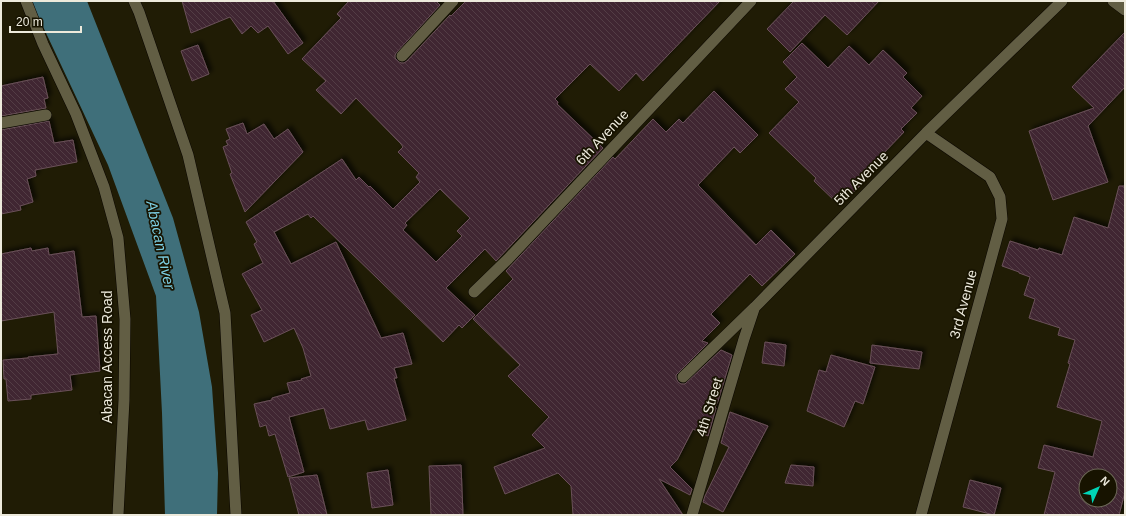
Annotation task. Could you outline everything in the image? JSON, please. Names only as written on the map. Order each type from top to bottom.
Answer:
[{"type":"street","name":"Abacan Access Road","points":[[26,1],[43,44],[76,114],[104,188],[118,238],[125,319],[124,400],[118,515]]},
{"type":"street","points":[[134,1],[188,155],[225,313],[236,515]]},
{"type":"street","points":[[402,56],[453,1]]},
{"type":"street","name":"6th Avenue","points":[[474,292],[508,259],[751,1]]},
{"type":"street","name":"5th Avenue","points":[[683,377],[755,307],[926,133],[1062,1]]},
{"type":"street","points":[[1113,1],[1125,10]]},
{"type":"street","points":[[1,123],[46,115]]},
{"type":"street","name":"3rd Avenue","points":[[921,515],[1002,220],[1000,197],[990,177],[926,133]]},
{"type":"street","name":"4th Street","points":[[692,515],[744,339],[755,307]]},
{"type":"water","name":"Abacan River","points":[[31,1],[87,1],[173,218],[199,312],[212,387],[218,473],[217,515],[165,515],[156,296],[108,165]]},
{"type":"building","points":[[182,1],[273,1],[303,43],[288,54],[268,26],[258,33],[251,26],[242,34],[230,17],[191,33]]},
{"type":"building","points":[[349,1],[436,1],[440,5],[395,55],[395,58],[398,61],[404,63],[450,15],[451,16],[466,1],[720,1],[643,81],[636,73],[619,91],[590,64],[555,99],[558,102],[557,104],[603,148],[496,261],[485,249],[446,288],[475,315],[462,328],[459,325],[443,342],[313,216],[311,218],[308,214],[274,232],[291,264],[336,242],[381,338],[403,333],[412,364],[394,368],[397,378],[394,378],[406,420],[368,430],[365,420],[330,429],[324,408],[289,417],[304,472],[288,477],[275,434],[269,436],[266,425],[260,427],[254,404],[272,400],[272,398],[290,393],[287,383],[302,380],[301,379],[311,376],[303,348],[294,328],[264,342],[251,315],[262,310],[242,274],[263,263],[254,244],[257,242],[246,222],[342,159],[356,180],[359,177],[393,209],[420,182],[416,177],[419,173],[398,152],[403,147],[401,144],[356,98],[341,114],[316,90],[326,81],[302,59],[341,18],[337,14]],"holes":[[[440,189],[470,218],[457,231],[462,236],[436,262],[403,230],[407,225],[405,223]]]},
{"type":"building","points":[[794,1],[879,1],[847,35],[825,15],[790,52],[767,29]]},
{"type":"building","points":[[1125,32],[1125,87],[1088,126],[1108,182],[1053,200],[1029,131],[1094,108],[1072,87]]},
{"type":"building","points":[[802,43],[828,68],[849,46],[869,65],[883,50],[907,73],[903,77],[922,96],[911,108],[917,113],[901,129],[904,132],[879,158],[883,162],[840,206],[814,181],[816,178],[769,133],[799,102],[785,89],[797,77],[783,62]]},
{"type":"building","points":[[198,45],[209,74],[192,81],[181,51]]},
{"type":"building","points":[[43,77],[48,98],[44,99],[46,108],[1,116],[1,86]]},
{"type":"building","points":[[714,91],[758,135],[740,153],[734,147],[698,185],[756,245],[771,230],[795,254],[762,286],[750,274],[711,314],[720,323],[702,341],[708,343],[676,375],[678,382],[685,384],[721,350],[732,355],[715,407],[716,408],[708,436],[693,429],[677,460],[670,467],[692,489],[690,495],[659,479],[683,515],[573,515],[571,486],[558,473],[505,494],[494,467],[545,448],[532,435],[549,417],[508,376],[520,365],[473,319],[513,279],[506,271],[613,157],[615,159],[653,119],[666,132],[679,119],[683,123]]},
{"type":"building","points":[[49,121],[54,143],[73,140],[77,162],[35,170],[36,176],[27,179],[33,202],[20,206],[21,210],[1,214],[1,130]]},
{"type":"building","points":[[243,123],[247,134],[264,124],[274,139],[288,129],[303,152],[245,212],[230,174],[232,173],[223,147],[228,145],[226,141],[230,139],[226,129]]},
{"type":"building","points":[[1119,186],[1125,186],[1125,492],[1119,515],[1044,515],[1055,472],[1038,468],[1044,445],[1093,457],[1102,421],[1057,407],[1070,364],[1068,363],[1075,340],[1058,335],[1060,328],[1029,318],[1035,299],[1024,295],[1030,277],[1002,266],[1010,241],[1038,250],[1039,248],[1062,255],[1074,217],[1108,228]]},
{"type":"building","points":[[31,248],[32,251],[48,248],[49,255],[74,251],[82,317],[96,316],[100,371],[70,375],[72,390],[31,395],[31,399],[8,401],[6,379],[4,379],[3,360],[58,354],[54,312],[1,321],[1,254]]},
{"type":"building","points":[[765,342],[786,345],[784,366],[762,363]]},
{"type":"building","points":[[872,345],[922,352],[919,369],[870,363]]},
{"type":"building","points":[[831,355],[875,367],[863,404],[855,401],[844,427],[807,411],[819,370],[826,372]]},
{"type":"building","points":[[730,412],[768,426],[723,512],[703,502],[729,447],[721,443]]},
{"type":"building","points":[[461,465],[463,515],[431,515],[429,466]]},
{"type":"building","points":[[791,465],[814,467],[813,486],[785,483]]},
{"type":"building","points":[[388,470],[393,505],[372,508],[367,473]]},
{"type":"building","points":[[317,475],[327,515],[299,515],[289,478]]},
{"type":"building","points":[[970,480],[1001,488],[994,515],[963,507]]}]
